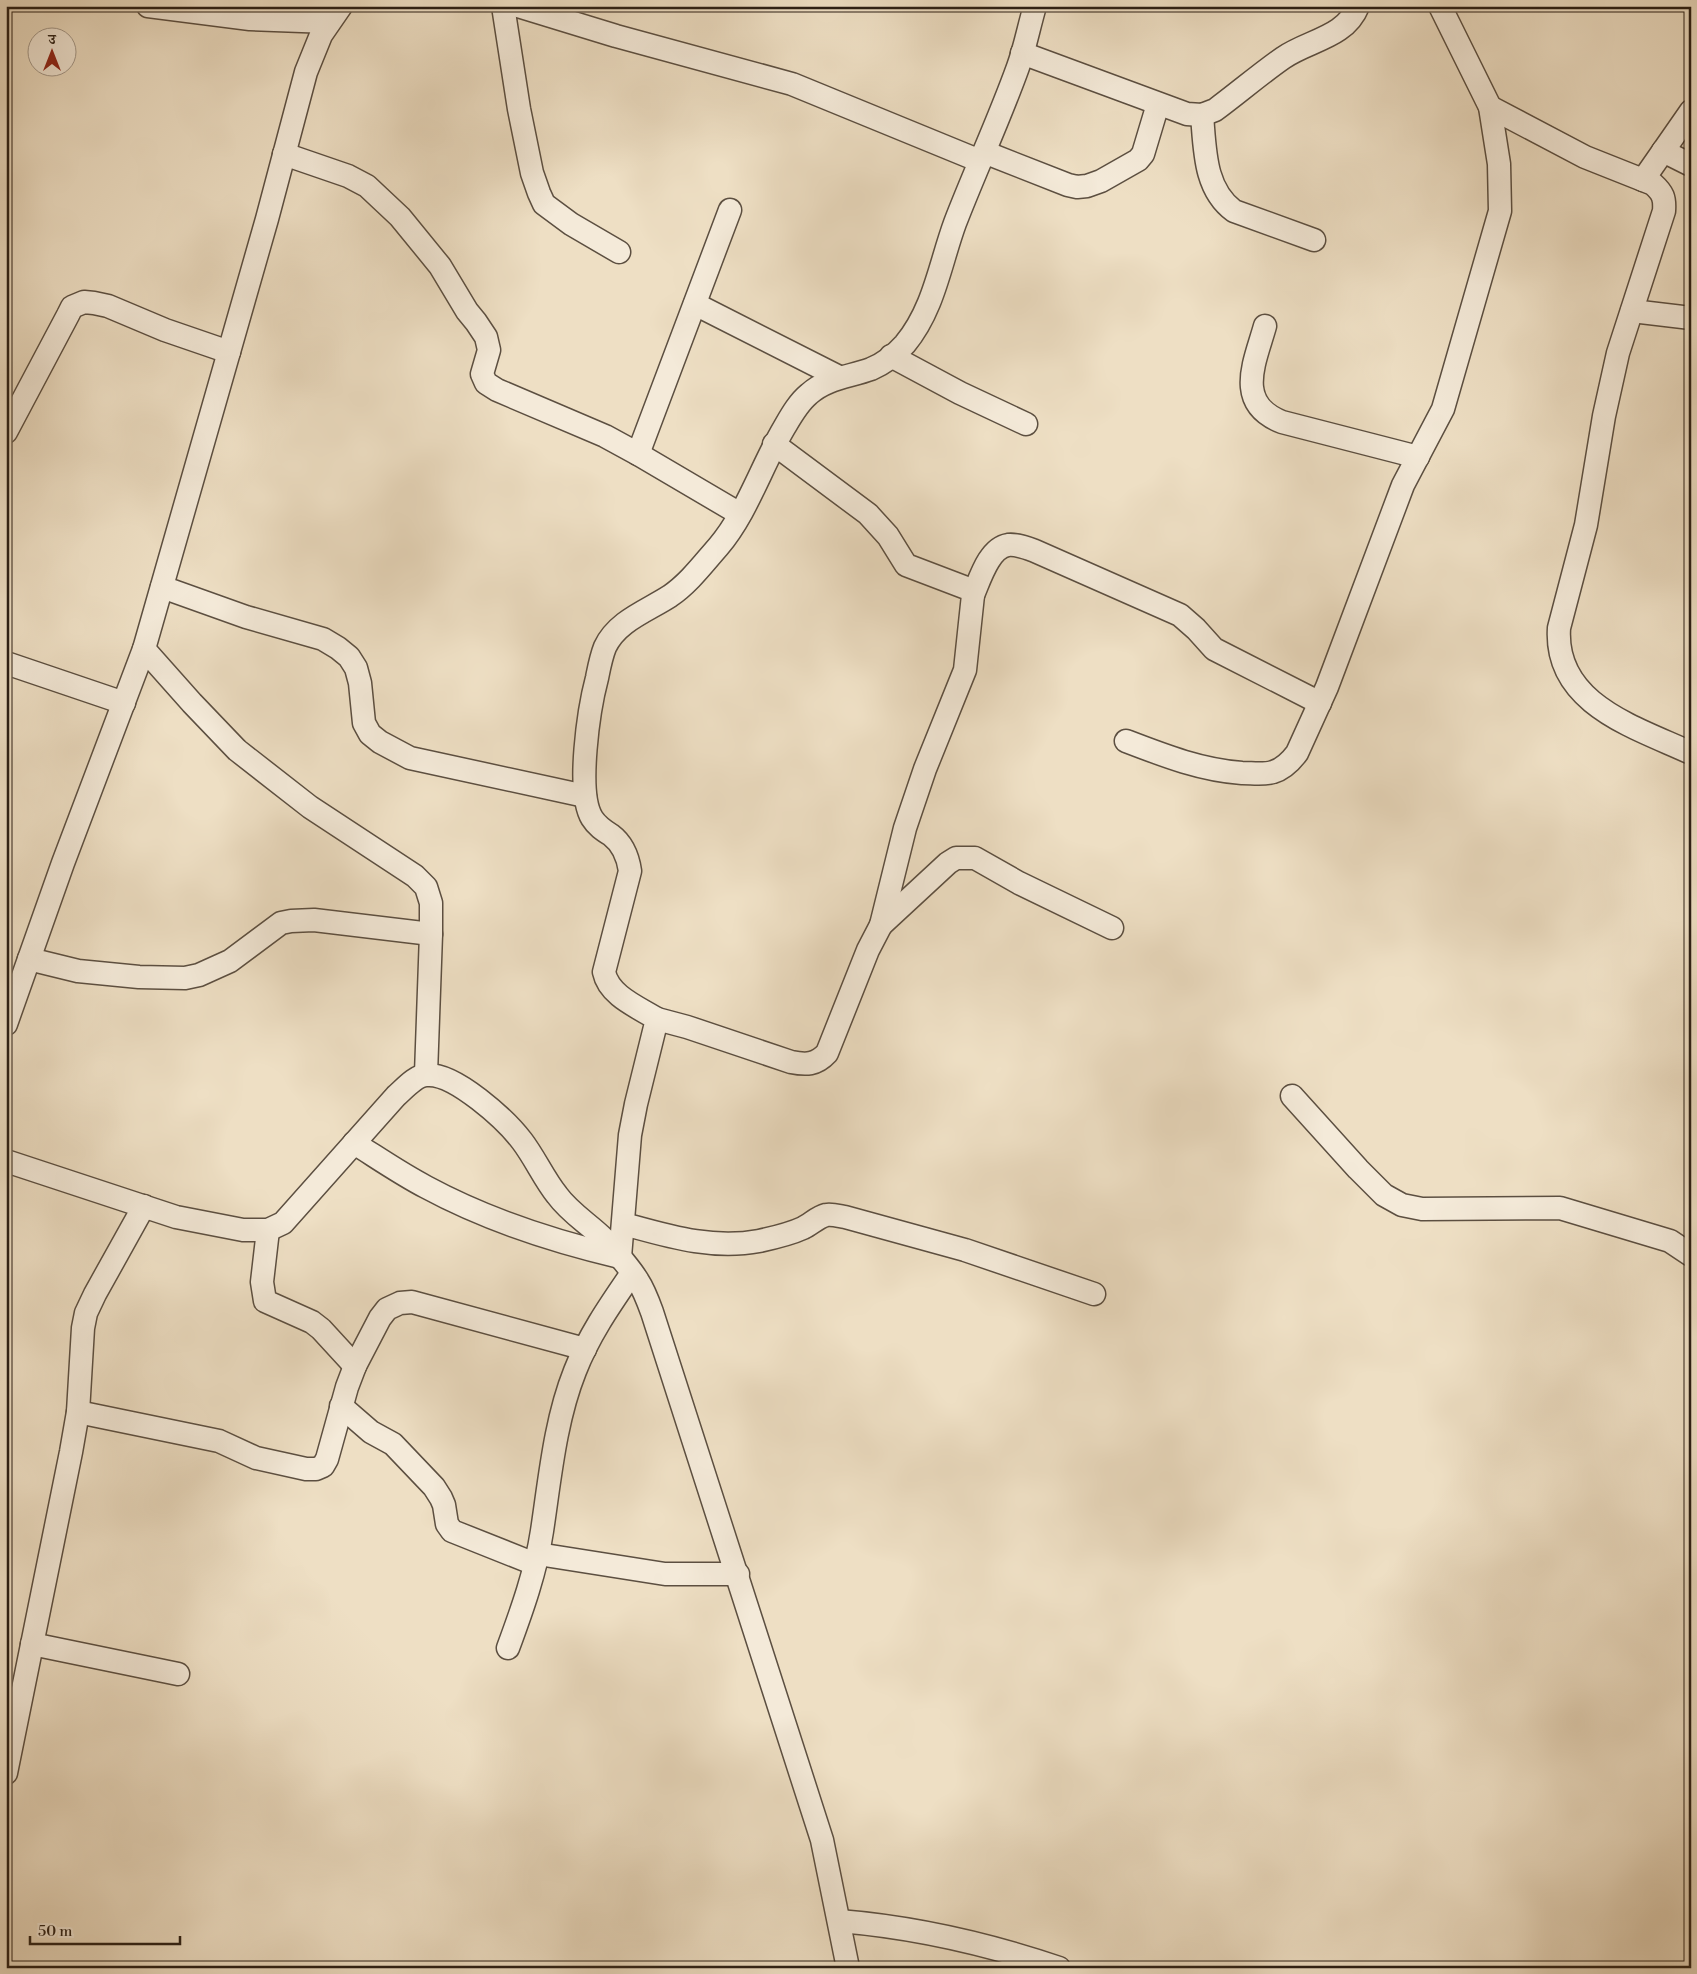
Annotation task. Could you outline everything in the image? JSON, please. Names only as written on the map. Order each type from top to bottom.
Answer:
[{"type":"street","points":[[148,6],[250,19],[335,14]]},
{"type":"street","points":[[503,6],[519,109],[532,173],[544,204],[571,224],[619,252]]},
{"type":"street","points":[[518,6],[616,36],[792,84],[982,157],[1068,185],[1088,186],[1138,160],[1143,154],[1158,104]]},
{"type":"street","points":[[1035,6],[1019,66],[954,226],[928,306],[904,344],[872,369],[839,377],[821,384],[806,396],[774,444],[729,533],[685,584],[671,595],[624,623],[605,648],[596,681],[586,749],[586,796],[590,814],[599,828],[613,837],[620,845],[628,858],[630,871],[608,952],[604,972],[606,981],[612,990],[657,1019],[688,1027],[791,1062],[813,1063],[827,1053],[868,950],[881,925],[904,828],[925,769],[966,670],[973,594],[992,556],[1007,545],[1015,545],[1035,551],[1180,616],[1196,629],[1214,649],[1320,703]]},
{"type":"street","points":[[1022,53],[1187,114],[1202,115],[1215,110],[1283,58],[1337,32],[1348,22],[1358,6]]},
{"type":"street","points":[[1126,741],[1171,759],[1202,768],[1222,772],[1256,774],[1272,772],[1286,764],[1297,753],[1320,703],[1404,484],[1443,409],[1494,238],[1500,211],[1499,164],[1490,107],[1440,6]]},
{"type":"street","points":[[6,1024],[63,863],[144,649],[229,352],[306,72],[321,35],[335,14]]},
{"type":"street","points":[[1490,107],[1585,157],[1653,184],[1661,191],[1665,199],[1664,211],[1618,353],[1604,416],[1586,525],[1559,628],[1560,654],[1566,671],[1582,694],[1604,712],[1691,753]]},
{"type":"street","points":[[1643,180],[1691,111]]},
{"type":"street","points":[[1202,115],[1210,178],[1214,190],[1224,204],[1234,211],[1314,240]]},
{"type":"street","points":[[1662,151],[1691,165]]},
{"type":"street","points":[[284,154],[348,176],[368,186],[400,217],[440,266],[467,311],[486,337],[488,350],[482,374],[486,383],[497,390],[605,436],[740,514]]},
{"type":"street","points":[[638,454],[730,210]]},
{"type":"street","points":[[6,432],[72,307],[84,302],[108,306],[165,330],[229,352]]},
{"type":"street","points":[[695,304],[839,377]]},
{"type":"street","points":[[1632,311],[1691,318]]},
{"type":"street","points":[[1265,326],[1250,384],[1251,392],[1265,413],[1282,422],[1418,457]]},
{"type":"street","points":[[891,356],[960,393],[1026,424]]},
{"type":"street","points":[[774,444],[868,514],[888,536],[906,565],[963,585],[969,588],[973,594]]},
{"type":"street","points":[[162,587],[246,617],[323,639],[338,648],[349,657],[356,668],[360,683],[364,723],[370,734],[380,742],[410,758],[586,796]]},
{"type":"street","points":[[144,649],[237,750],[310,807],[415,876],[426,887],[431,903],[432,934],[426,1074]]},
{"type":"street","points":[[6,663],[124,702]]},
{"type":"street","points":[[881,925],[948,863],[956,858],[967,857],[976,858],[1019,883],[1112,928]]},
{"type":"street","points":[[29,959],[78,971],[131,976],[185,978],[199,975],[230,961],[281,924],[291,921],[314,920],[432,934]]},
{"type":"street","points":[[508,1648],[524,1605],[536,1559],[562,1415],[575,1371],[626,1265],[624,1224],[630,1136],[657,1019]]},
{"type":"street","points":[[6,1161],[176,1217],[243,1230],[268,1230],[283,1222],[396,1096],[415,1080],[426,1074],[445,1078],[464,1089],[499,1118],[520,1140],[542,1170],[556,1195],[603,1238],[626,1265],[638,1281],[652,1312],[738,1574],[822,1840],[848,1968]]},
{"type":"street","points":[[1292,1096],[1377,1189],[1402,1205],[1422,1209],[1560,1208],[1670,1242],[1691,1255]]},
{"type":"street","points":[[354,1143],[425,1187],[462,1205],[535,1235],[626,1265]]},
{"type":"street","points":[[6,1773],[78,1412],[82,1328],[86,1313],[95,1294],[144,1206]]},
{"type":"street","points":[[624,1224],[692,1242],[739,1243],[783,1235],[803,1228],[828,1215],[845,1217],[965,1250],[1094,1294]]},
{"type":"street","points":[[268,1230],[262,1282],[265,1301],[312,1322],[321,1329],[355,1366]]},
{"type":"street","points":[[78,1412],[219,1441],[256,1458],[306,1469],[316,1469],[323,1466],[327,1459],[341,1406],[355,1366],[387,1309],[400,1303],[412,1302],[584,1350]]},
{"type":"street","points":[[341,1406],[361,1424],[392,1444],[434,1487],[442,1498],[447,1524],[452,1531],[536,1559],[665,1574],[738,1574]]},
{"type":"street","points":[[32,1644],[178,1674]]},
{"type":"street","points":[[839,1921],[883,1925],[967,1942],[1059,1968]]}]
